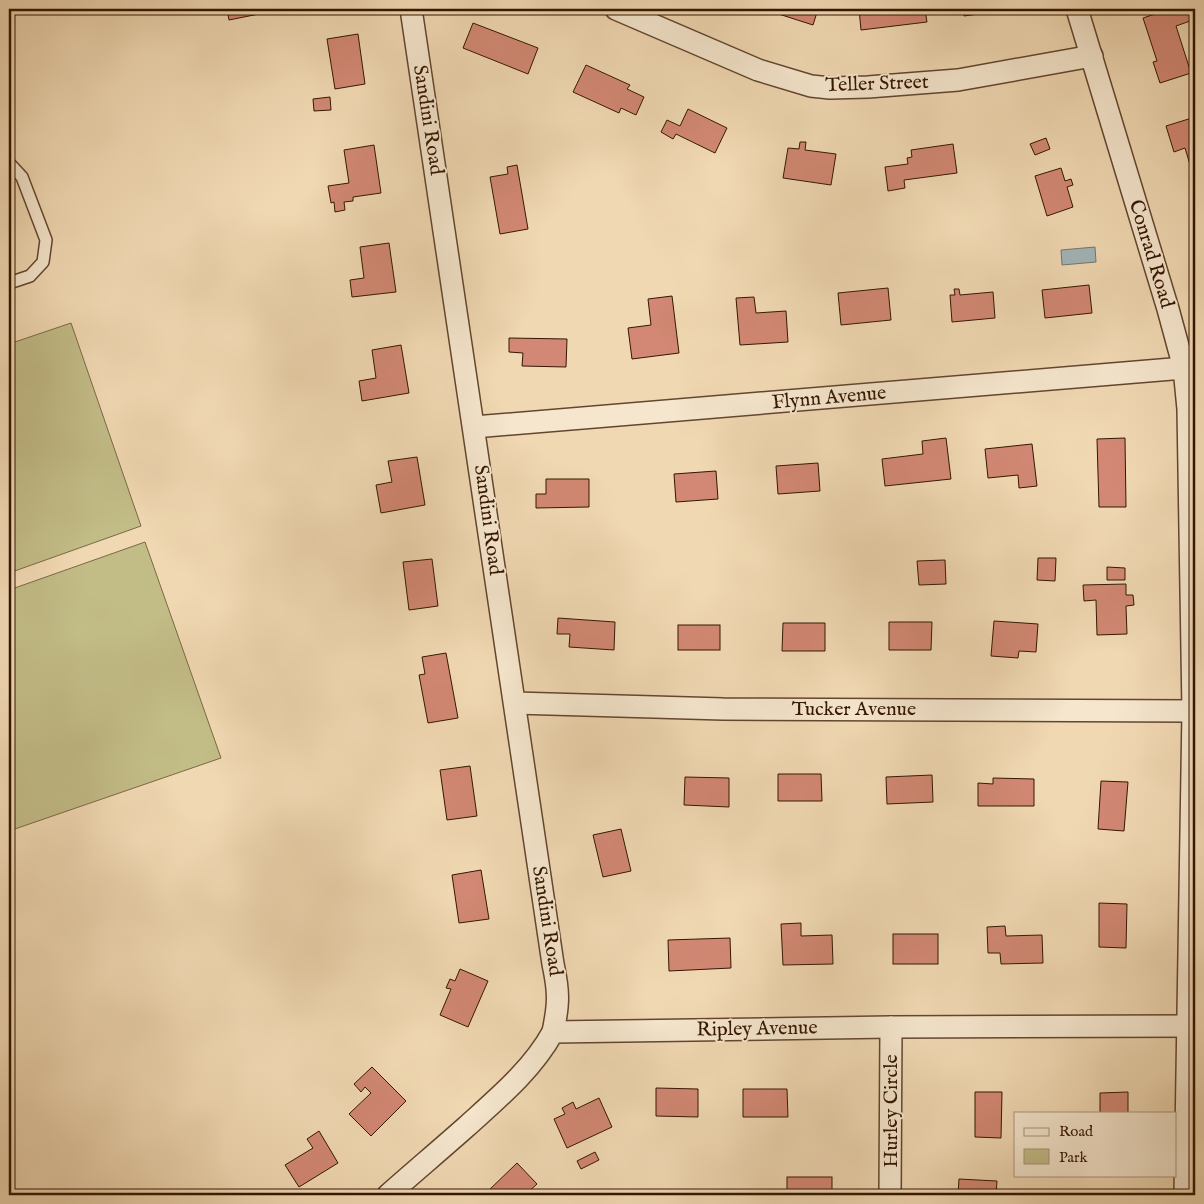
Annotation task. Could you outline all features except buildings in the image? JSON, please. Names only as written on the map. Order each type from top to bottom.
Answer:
[{"type":"street","name":"Sandini Road","points":[[411,9],[558,988],[553,1032]]},
{"type":"street","name":"Teller Street","points":[[616,9],[758,70],[812,86],[830,88],[958,80],[1092,56]]},
{"type":"street","name":"Conrad Road","points":[[1076,9],[1092,56],[1168,309],[1184,368],[1188,409],[1193,711],[1192,1026],[1185,1195]]},
{"type":"street","name":"Flynn Avenue","points":[[474,427],[1184,368]]},
{"type":"street","name":"Tucker Avenue","points":[[515,703],[733,709],[1193,711]]},
{"type":"street","name":"Ripley Avenue","points":[[553,1032],[891,1027],[1192,1026]]},
{"type":"street","name":"Hurley Circle","points":[[890,1195],[891,1027]]},
{"type":"street","points":[[388,1195],[526,1071],[553,1032]]},
{"type":"lane","points":[[9,163],[22,177],[46,240],[43,262],[30,276],[9,283]]},
{"type":"green space","points":[[71,323],[141,526],[9,573],[9,344]]},
{"type":"green space","points":[[145,542],[221,758],[9,831],[9,590]]},
{"type":"shaded area","points":[[1095,247],[1096,262],[1062,265],[1061,250]]}]
